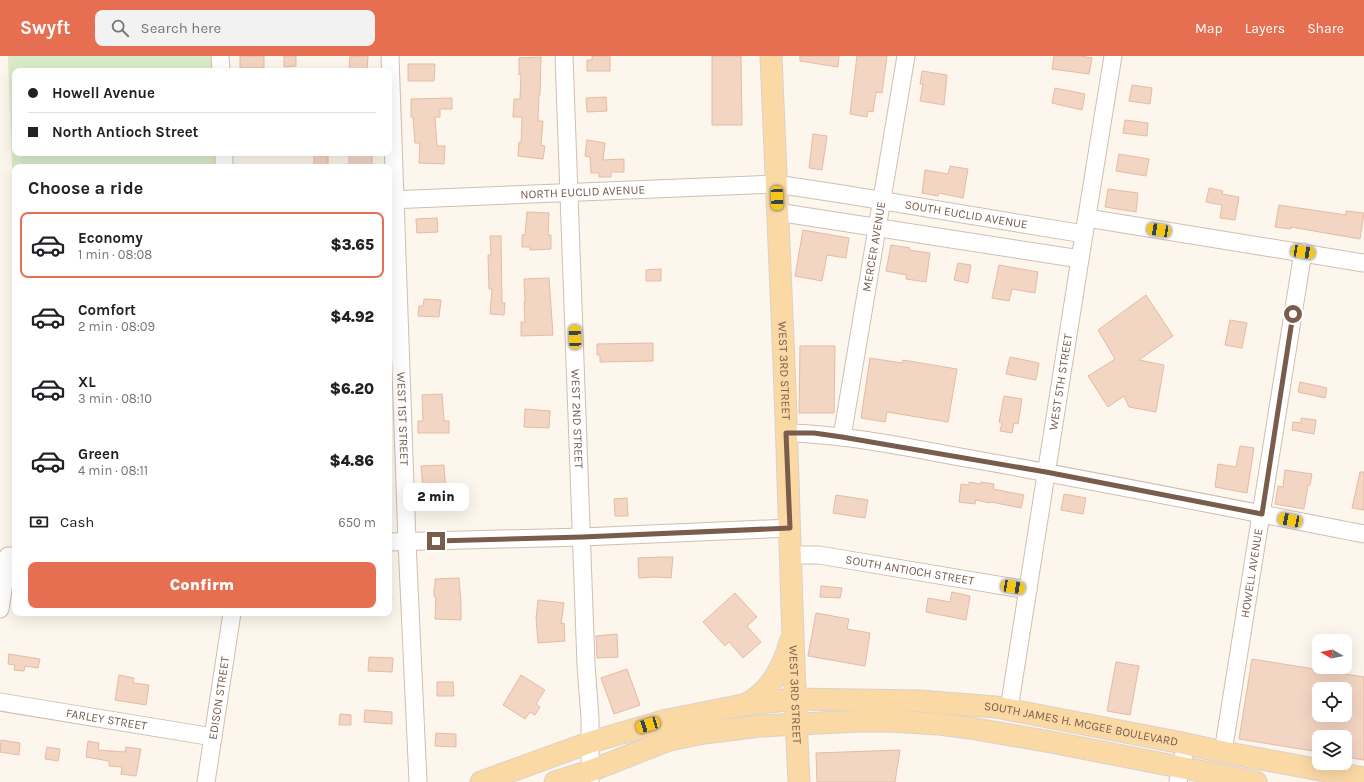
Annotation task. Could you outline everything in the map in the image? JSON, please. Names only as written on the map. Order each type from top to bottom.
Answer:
[{"type":"main road","name":"WEST 3RD STREET","points":[[772,56],[799,782]]},
{"type":"main road","points":[[481,782],[591,742],[663,721],[743,705],[752,701],[767,688],[780,667],[789,647],[793,632]]},
{"type":"main road","name":"SOUTH JAMES H. MCGEE BOULEVARD","points":[[743,705],[795,700],[920,701],[1009,709],[1223,752],[1364,778]]},
{"type":"main road","name":"SOUTH JAMES H. MCGEE BOULEVARD","points":[[555,782],[590,776],[669,740],[704,733],[796,723],[864,721],[939,724],[1015,736],[1180,775],[1256,782]]},
{"type":"street","points":[[220,56],[221,68]]},
{"type":"street","name":"WEST 1ST STREET","points":[[390,56],[390,68]]},
{"type":"street","name":"WEST 2ND STREET","points":[[564,56],[586,665],[591,742],[590,776]]},
{"type":"street","name":"MERCER AVENUE","points":[[842,437],[906,56]]},
{"type":"street","name":"WEST 5TH STREET","points":[[1009,709],[1113,56]]},
{"type":"street","name":"NORTH EUCLID AVENUE","points":[[392,200],[776,184]]},
{"type":"street","name":"SOUTH EUCLID AVENUE","points":[[776,184],[882,200],[1303,252],[1364,263]]},
{"type":"street","name":"WEST 1ST STREET","points":[[392,200],[395,350],[408,542],[418,782]]},
{"type":"street","name":"SOUTH EUCLID AVENUE","points":[[777,212],[1080,259]]},
{"type":"street","name":"HOWELL AVENUE","points":[[1223,752],[1303,252]]},
{"type":"street","points":[[786,433],[814,433],[842,437],[1046,472],[1364,534]]},
{"type":"street","points":[[392,542],[582,537],[790,528]]},
{"type":"street","name":"SOUTH ANTIOCH STREET","points":[[791,555],[819,556],[1028,590]]},
{"type":"street","points":[[0,609],[12,556]]},
{"type":"street","name":"EDISON STREET","points":[[206,782],[232,616]]},
{"type":"street","name":"FARLEY STREET","points":[[0,702],[212,737]]},
{"type":"street","points":[[1180,775],[1186,744]]},
{"type":"green space","points":[[8,56],[220,56],[221,68],[12,68],[12,156],[224,156],[224,164],[12,164],[12,168]]},
{"type":"building","points":[[240,56],[264,56],[264,68],[240,68]]},
{"type":"building","points":[[284,56],[296,56],[296,66],[284,67]]},
{"type":"building","points":[[350,56],[368,56],[367,68],[349,68]]},
{"type":"building","points":[[592,56],[610,56],[610,71],[587,71],[587,60],[592,60]]},
{"type":"building","points":[[712,56],[741,56],[742,125],[712,125]]},
{"type":"building","points":[[800,56],[839,56],[838,67],[800,61]]},
{"type":"building","points":[[857,56],[887,56],[882,93],[876,92],[873,112],[868,111],[867,117],[850,114]]},
{"type":"building","points":[[1054,56],[1081,56],[1092,58],[1089,74],[1052,69]]},
{"type":"building","points":[[541,57],[538,121],[543,121],[541,145],[545,146],[543,159],[518,156],[519,142],[521,143],[522,117],[513,117],[514,99],[520,99],[521,74],[519,75],[519,58]]},
{"type":"building","points":[[408,64],[435,64],[434,81],[408,81]]},
{"type":"building","points":[[922,71],[947,75],[944,105],[920,101],[923,84],[920,84]]},
{"type":"building","points":[[1132,85],[1152,88],[1150,104],[1129,101]]},
{"type":"building","points":[[1055,88],[1085,94],[1082,110],[1052,103]]},
{"type":"building","points":[[606,97],[607,111],[587,112],[586,98]]},
{"type":"building","points":[[452,98],[452,109],[440,109],[440,117],[435,117],[437,146],[445,146],[444,164],[419,163],[420,143],[415,143],[413,117],[411,117],[411,99]]},
{"type":"building","points":[[1125,120],[1148,123],[1147,136],[1123,133]]},
{"type":"building","points":[[813,134],[827,136],[822,170],[809,168]]},
{"type":"building","points":[[587,140],[605,143],[603,160],[624,159],[624,172],[611,172],[611,177],[599,177],[599,173],[591,173],[590,157],[585,156]]},
{"type":"building","points":[[1119,154],[1149,159],[1146,176],[1116,171]]},
{"type":"building","points":[[314,156],[328,156],[328,164],[314,164]]},
{"type":"building","points":[[349,156],[372,156],[372,164],[349,164]]},
{"type":"building","points":[[950,166],[968,169],[963,198],[939,193],[938,196],[922,193],[925,170],[948,174]]},
{"type":"building","points":[[1209,188],[1223,191],[1222,194],[1239,197],[1235,220],[1220,218],[1222,205],[1206,202]]},
{"type":"building","points":[[1108,189],[1138,193],[1136,212],[1105,207]]},
{"type":"building","points":[[1279,205],[1346,215],[1346,211],[1364,213],[1360,239],[1291,227],[1291,229],[1275,227]]},
{"type":"building","points":[[527,212],[549,213],[548,235],[551,235],[551,249],[530,250],[530,247],[522,247],[522,235],[525,235]]},
{"type":"building","points":[[437,218],[438,232],[417,233],[416,219]]},
{"type":"building","points":[[803,230],[849,238],[846,258],[827,255],[822,281],[795,276]]},
{"type":"building","points":[[490,236],[501,236],[502,303],[505,303],[504,315],[490,314],[492,289],[489,289],[488,255],[491,255]]},
{"type":"building","points":[[891,245],[910,248],[909,250],[930,253],[926,282],[906,279],[907,275],[886,271]]},
{"type":"building","points":[[958,263],[971,265],[968,283],[954,280]]},
{"type":"building","points":[[999,265],[1038,272],[1035,293],[1012,289],[1009,301],[992,298]]},
{"type":"building","points":[[661,269],[661,281],[646,281],[646,270]]},
{"type":"building","points":[[549,278],[553,335],[521,336],[521,322],[525,322],[524,279]]},
{"type":"building","points":[[1146,295],[1173,336],[1139,360],[1164,365],[1156,412],[1129,407],[1124,396],[1108,407],[1088,376],[1115,359],[1098,330]]},
{"type":"building","points":[[424,299],[441,300],[439,317],[418,316],[419,306],[423,306]]},
{"type":"building","points":[[1230,320],[1247,323],[1242,348],[1225,345]]},
{"type":"building","points":[[653,343],[653,361],[600,362],[600,355],[597,355],[597,344]]},
{"type":"building","points":[[800,346],[835,346],[834,413],[799,413]]},
{"type":"building","points":[[1010,357],[1039,363],[1036,380],[1006,374]]},
{"type":"building","points":[[870,358],[902,363],[903,360],[957,369],[948,422],[887,412],[885,422],[861,418]]},
{"type":"building","points":[[1300,382],[1327,388],[1325,398],[1298,392]]},
{"type":"building","points":[[442,394],[444,421],[449,421],[449,433],[418,433],[418,421],[423,421],[422,395]]},
{"type":"building","points":[[1004,396],[1022,399],[1018,424],[1014,423],[1012,433],[1000,431],[1002,423],[999,422]]},
{"type":"building","points":[[525,409],[550,411],[549,428],[524,427]]},
{"type":"building","points":[[1301,418],[1316,420],[1314,434],[1292,430],[1293,422],[1301,423]]},
{"type":"building","points":[[1240,446],[1254,448],[1247,493],[1215,487],[1218,464],[1236,467]]},
{"type":"building","points":[[444,465],[446,494],[450,494],[449,506],[422,505],[423,488],[421,466]]},
{"type":"building","points":[[1285,470],[1312,474],[1310,485],[1308,485],[1304,509],[1275,504],[1278,486],[1283,487]]},
{"type":"building","points":[[1360,472],[1364,472],[1364,510],[1352,508]]},
{"type":"building","points":[[969,482],[994,484],[993,489],[1024,495],[1021,508],[976,500],[975,504],[959,502],[961,484],[969,485]]},
{"type":"building","points":[[1064,494],[1086,498],[1083,514],[1061,510]]},
{"type":"building","points":[[836,495],[868,500],[865,518],[833,513]]},
{"type":"building","points":[[627,498],[628,516],[615,516],[614,499]]},
{"type":"building","points":[[673,557],[671,578],[639,578],[638,558]]},
{"type":"building","points":[[459,578],[461,620],[435,619],[435,579]]},
{"type":"building","points":[[821,586],[842,588],[840,598],[820,597]]},
{"type":"building","points":[[952,592],[970,596],[966,620],[926,612],[928,598],[950,602]]},
{"type":"building","points":[[735,593],[757,617],[747,626],[761,642],[743,658],[729,642],[725,646],[703,622]]},
{"type":"building","points":[[538,600],[564,603],[561,624],[564,623],[565,641],[538,643],[536,618]]},
{"type":"building","points":[[816,613],[849,619],[847,629],[870,633],[865,666],[808,656]]},
{"type":"building","points":[[617,634],[618,657],[597,658],[596,636]]},
{"type":"building","points":[[9,654],[40,659],[38,668],[25,666],[24,671],[14,670],[15,665],[8,664]]},
{"type":"building","points":[[369,657],[393,658],[392,672],[368,671]]},
{"type":"building","points":[[1252,659],[1312,669],[1312,674],[1345,674],[1364,677],[1364,760],[1352,758],[1352,730],[1312,730],[1312,751],[1239,739]]},
{"type":"building","points":[[1116,662],[1139,666],[1130,715],[1107,711]]},
{"type":"building","points":[[627,669],[640,705],[614,714],[601,678]]},
{"type":"building","points":[[119,675],[134,678],[133,683],[149,685],[146,705],[115,700]]},
{"type":"building","points":[[521,675],[545,690],[536,704],[540,707],[535,715],[530,712],[525,719],[503,705]]},
{"type":"building","points":[[437,682],[453,682],[454,696],[437,696]]},
{"type":"building","points":[[365,710],[392,712],[392,724],[364,722]]},
{"type":"building","points":[[340,714],[351,715],[351,725],[339,725]]},
{"type":"building","points":[[436,733],[456,734],[456,747],[435,746]]},
{"type":"building","points":[[1,740],[20,743],[19,755],[0,752]]},
{"type":"building","points":[[88,741],[99,743],[98,750],[125,752],[126,747],[141,749],[136,776],[121,774],[122,767],[109,766],[109,761],[86,757]]},
{"type":"building","points":[[47,747],[60,749],[58,761],[45,759]]},
{"type":"building","points":[[900,750],[895,782],[817,782],[816,753]]},
{"type":"route","points":[[436,541],[582,537],[790,528],[786,433],[814,433],[842,437],[1046,472],[1262,514],[1293,314]]}]
